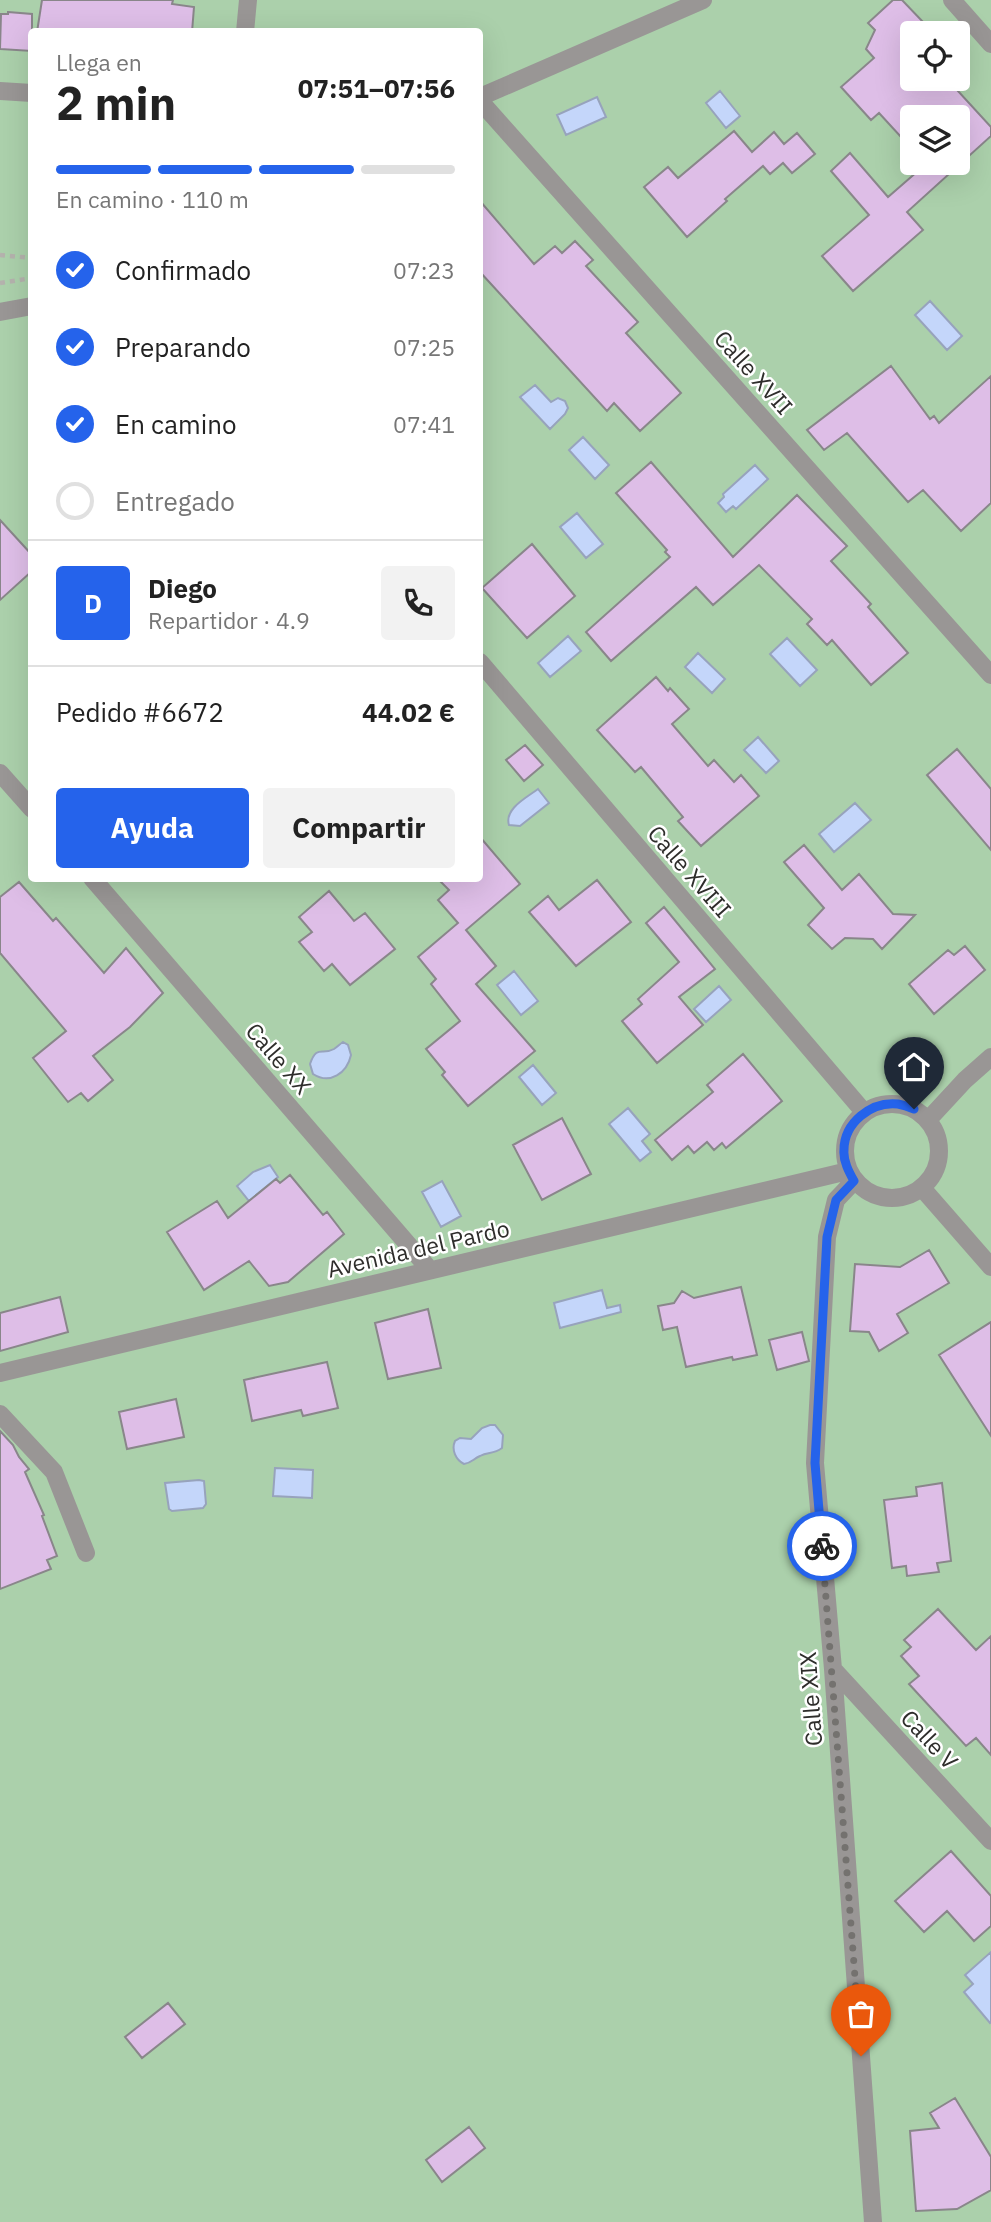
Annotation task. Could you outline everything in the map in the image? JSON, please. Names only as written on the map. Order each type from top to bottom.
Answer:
[{"type":"street","points":[[245,28],[248,0]]},
{"type":"street","points":[[483,98],[703,0]]},
{"type":"street","points":[[952,0],[991,44]]},
{"type":"street","points":[[0,91],[28,93]]},
{"type":"street","name":"Calle XVII","points":[[483,102],[991,675]]},
{"type":"street","points":[[0,312],[28,307]]},
{"type":"street","name":"Calle XVIII","points":[[483,666],[864,1112]]},
{"type":"street","points":[[0,773],[28,804]]},
{"type":"street","name":"Calle XX","points":[[95,882],[430,1270]]},
{"type":"street","points":[[928,1120],[965,1080],[991,1057]]},
{"type":"street","points":[[897,1104],[914,1109],[928,1120],[937,1136],[939,1155],[934,1173],[922,1188],[905,1197],[887,1199],[869,1193],[851,1176],[844,1150],[849,1128],[864,1112],[880,1105],[897,1104]]},
{"type":"street","name":"Avenida del Pardo","points":[[0,1373],[430,1270],[851,1176]]},
{"type":"street","name":"Calle XIX","points":[[851,1176],[836,1200],[827,1237],[815,1463],[833,1670],[873,2222]]},
{"type":"street","points":[[922,1188],[991,1267]]},
{"type":"street","points":[[0,1414],[54,1472],[86,1553]]},
{"type":"street","name":"Calle V","points":[[833,1670],[991,1841]]},
{"type":"path","points":[[0,255],[28,258]]},
{"type":"path","points":[[0,283],[28,279]]},
{"type":"green space","points":[[0,0],[991,0],[991,2222],[0,2222]]},
{"type":"water","points":[[720,91],[740,116],[726,128],[706,103]]},
{"type":"water","points":[[597,97],[606,117],[566,135],[557,115]]},
{"type":"water","points":[[930,301],[962,336],[947,350],[915,315]]},
{"type":"water","points":[[535,385],[551,402],[558,398],[565,401],[568,408],[550,429],[520,397]]},
{"type":"water","points":[[583,437],[609,465],[595,479],[569,450]]},
{"type":"water","points":[[755,465],[768,479],[736,509],[733,506],[726,512],[718,503],[724,497],[723,494]]},
{"type":"water","points":[[577,513],[603,544],[586,558],[560,527]]},
{"type":"water","points":[[568,636],[581,651],[550,677],[538,663]]},
{"type":"water","points":[[787,638],[817,670],[800,686],[770,654]]},
{"type":"water","points":[[698,653],[725,679],[712,693],[685,667]]},
{"type":"water","points":[[758,737],[779,761],[766,773],[744,750]]},
{"type":"water","points":[[538,789],[549,803],[520,826],[509,825],[508,819],[513,809]]},
{"type":"water","points":[[855,803],[871,820],[834,852],[819,834]]},
{"type":"water","points":[[514,971],[538,1001],[521,1015],[497,985]]},
{"type":"water","points":[[719,986],[731,1000],[706,1022],[694,1009]]},
{"type":"water","points":[[343,1042],[348,1045],[351,1055],[342,1072],[331,1078],[313,1074],[310,1064],[315,1054],[330,1051]]},
{"type":"water","points":[[533,1065],[556,1093],[542,1105],[519,1077]]},
{"type":"water","points":[[628,1108],[650,1134],[642,1141],[651,1152],[640,1161],[609,1124]]},
{"type":"water","points":[[270,1165],[278,1177],[249,1201],[237,1186],[253,1172]]},
{"type":"water","points":[[442,1181],[461,1216],[441,1227],[422,1192]]},
{"type":"water","points":[[602,1290],[607,1308],[620,1305],[621,1312],[560,1328],[554,1303]]},
{"type":"water","points":[[495,1425],[503,1435],[502,1448],[469,1463],[461,1462],[454,1451],[455,1441],[460,1438],[471,1439],[482,1428]]},
{"type":"water","points":[[275,1468],[313,1470],[312,1498],[273,1496]]},
{"type":"water","points":[[204,1481],[206,1504],[203,1508],[169,1509],[165,1483]]},
{"type":"water","points":[[991,1952],[990,2023],[964,1992],[973,1984],[965,1975]]},
{"type":"building","points":[[42,0],[173,0],[172,4],[194,7],[192,28],[38,28]]},
{"type":"building","points":[[893,0],[902,0],[922,21],[900,21],[900,91],[958,91],[991,127],[991,136],[970,155],[970,105],[900,105],[900,136],[879,113],[871,120],[841,87],[874,58],[866,49],[875,30],[868,23]]},
{"type":"building","points":[[1,14],[32,14],[32,28],[28,28],[28,51],[0,49]]},
{"type":"building","points":[[734,131],[752,152],[774,132],[784,144],[797,133],[815,154],[792,173],[783,163],[770,174],[763,166],[687,237],[644,187],[668,167],[678,178]]},
{"type":"building","points":[[850,153],[888,197],[913,175],[948,175],[907,212],[923,230],[853,291],[822,256],[869,215],[831,171]]},
{"type":"building","points":[[483,204],[534,264],[555,246],[562,253],[575,241],[593,260],[586,266],[638,322],[626,333],[681,393],[640,431],[614,403],[607,411],[483,275]]},
{"type":"building","points":[[891,366],[930,419],[934,416],[939,423],[991,376],[991,503],[961,531],[923,490],[908,502],[847,433],[824,450],[807,430]]},
{"type":"building","points":[[651,462],[733,557],[797,495],[847,546],[831,561],[871,604],[868,607],[908,653],[871,685],[832,640],[827,645],[807,624],[812,619],[759,565],[713,605],[696,587],[611,661],[586,632],[670,557],[665,552],[667,550],[616,493]]},
{"type":"building","points":[[0,520],[28,551],[28,575],[0,600]]},
{"type":"building","points":[[532,544],[575,596],[527,638],[483,587]]},
{"type":"building","points":[[656,677],[689,709],[672,724],[708,766],[714,760],[734,782],[741,775],[759,796],[701,846],[678,821],[683,817],[641,767],[635,772],[597,730]]},
{"type":"building","points":[[525,745],[543,765],[524,781],[506,760]]},
{"type":"building","points":[[957,749],[991,789],[991,850],[927,775]]},
{"type":"building","points":[[483,841],[520,884],[466,930],[496,966],[476,984],[535,1051],[468,1106],[442,1075],[445,1072],[426,1049],[460,1021],[431,984],[436,979],[418,957],[458,923],[438,900],[449,890],[441,882],[483,882]]},
{"type":"building","points":[[804,845],[842,890],[859,874],[893,914],[915,915],[882,949],[873,939],[845,938],[832,949],[808,925],[824,908],[784,862]]},
{"type":"building","points":[[597,880],[631,922],[576,966],[529,912],[548,896],[559,910]]},
{"type":"building","points":[[19,882],[53,921],[56,918],[104,973],[126,948],[163,993],[130,1027],[93,1056],[113,1080],[88,1101],[81,1093],[68,1102],[33,1058],[66,1031],[0,953],[0,897]]},
{"type":"building","points":[[329,891],[354,921],[365,913],[395,949],[350,985],[332,964],[324,971],[299,942],[312,932],[299,917]]},
{"type":"building","points":[[664,907],[715,969],[679,997],[703,1025],[657,1063],[622,1021],[642,1004],[638,999],[679,962],[646,923]]},
{"type":"building","points":[[965,946],[985,970],[934,1014],[909,984],[948,950],[954,955]]},
{"type":"building","points":[[743,1054],[782,1101],[726,1148],[722,1143],[714,1150],[707,1142],[694,1153],[688,1146],[672,1160],[655,1140],[713,1092],[707,1085]]},
{"type":"building","points":[[562,1118],[591,1174],[542,1200],[513,1145]]},
{"type":"building","points":[[290,1175],[323,1215],[327,1212],[344,1234],[288,1282],[269,1286],[249,1261],[204,1290],[167,1232],[217,1201],[228,1218],[276,1179],[280,1183]]},
{"type":"building","points":[[929,1250],[949,1283],[897,1314],[908,1333],[879,1351],[869,1332],[850,1331],[855,1264],[900,1267]]},
{"type":"building","points":[[741,1287],[757,1355],[733,1360],[732,1357],[686,1367],[677,1327],[663,1330],[658,1306],[674,1303],[682,1291],[694,1298]]},
{"type":"building","points":[[60,1297],[68,1332],[0,1351],[0,1313]]},
{"type":"building","points":[[428,1309],[441,1368],[388,1379],[375,1323]]},
{"type":"building","points":[[991,1322],[991,1436],[939,1355]]},
{"type":"building","points":[[802,1332],[809,1361],[777,1370],[769,1340]]},
{"type":"building","points":[[327,1362],[338,1408],[303,1416],[301,1410],[252,1421],[244,1380]]},
{"type":"building","points":[[176,1399],[184,1437],[127,1449],[119,1412]]},
{"type":"building","points":[[0,1431],[29,1469],[25,1472],[44,1515],[42,1516],[57,1556],[47,1560],[51,1569],[0,1589]]},
{"type":"building","points":[[942,1483],[951,1561],[937,1563],[939,1572],[907,1576],[906,1566],[892,1568],[884,1500],[917,1496],[916,1487]]},
{"type":"building","points":[[938,1609],[976,1650],[991,1636],[991,1755],[976,1738],[966,1746],[909,1684],[919,1676],[901,1656],[911,1647],[904,1640]]},
{"type":"building","points":[[951,1851],[991,1896],[991,1926],[974,1941],[947,1911],[924,1932],[895,1901]]},
{"type":"building","points":[[168,2003],[185,2024],[142,2058],[125,2037]]},
{"type":"building","points":[[955,2098],[991,2157],[991,2190],[957,2209],[916,2211],[910,2131],[939,2128],[930,2113]]},
{"type":"building","points":[[469,2127],[485,2148],[442,2182],[426,2160]]},
{"type":"way so far","points":[[822,1546],[861,2056]]},
{"type":"route","points":[[822,1546],[815,1463],[827,1237],[836,1200],[854,1181],[848,1171],[844,1150],[849,1128],[864,1112],[880,1105],[897,1104],[914,1109]]}]
